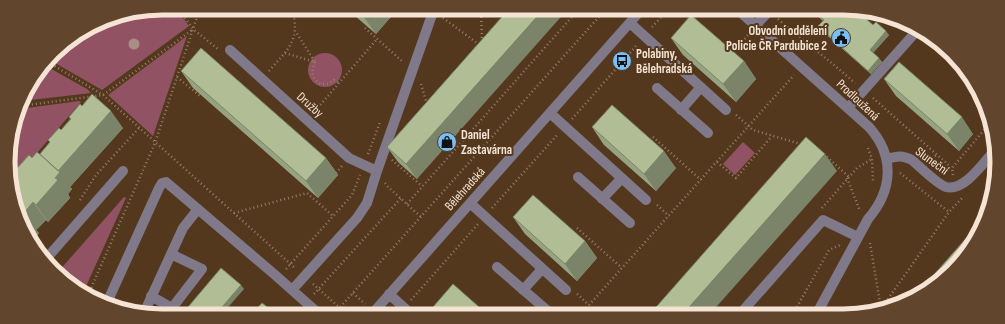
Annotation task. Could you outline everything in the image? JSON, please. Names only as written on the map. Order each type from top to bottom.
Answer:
[{"type":"street","points":[[292,290],[363,210],[367,203],[432,15]]},
{"type":"street","name":"Bělehradská","points":[[376,309],[550,113],[634,15]]},
{"type":"street","points":[[635,15],[645,36],[726,110]]},
{"type":"street","name":"Prodloužená","points":[[744,15],[876,135],[883,147],[887,159],[887,182],[880,202],[868,219],[819,309]]},
{"type":"street","points":[[756,26],[766,15]]},
{"type":"street","points":[[848,108],[914,34]]},
{"type":"street","name":"Družby","points":[[225,50],[262,79],[349,158],[377,171]]},
{"type":"street","points":[[682,110],[701,87]]},
{"type":"street","points":[[657,88],[708,133]]},
{"type":"street","points":[[550,113],[646,200]]},
{"type":"street","name":"Sluneční","points":[[887,159],[901,156],[912,160],[945,186],[953,188],[966,182],[990,155]]},
{"type":"street","points":[[49,256],[123,171]]},
{"type":"street","points":[[578,177],[630,222]]},
{"type":"street","points":[[602,199],[622,178]]},
{"type":"street","points":[[110,299],[110,296],[160,185],[164,182],[168,183],[313,309]]},
{"type":"street","points":[[470,203],[566,290]]},
{"type":"street","points":[[146,308],[183,228],[198,209]]},
{"type":"street","points":[[744,309],[823,220],[858,237]]},
{"type":"street","points":[[151,296],[172,308],[202,269],[171,254]]},
{"type":"street","points":[[497,267],[545,309]]},
{"type":"street","points":[[523,290],[542,269]]},
{"type":"street","points":[[389,294],[407,309]]},
{"type":"path","points":[[183,15],[193,29],[225,50]]},
{"type":"path","points":[[90,290],[155,143],[198,15]]},
{"type":"path","points":[[293,15],[296,32],[315,62],[312,72],[313,78],[320,84],[328,84],[334,80],[339,84]]},
{"type":"path","points":[[439,15],[483,47],[481,15]]},
{"type":"path","points":[[512,15],[515,18]]},
{"type":"path","points":[[406,204],[574,15]]},
{"type":"path","points":[[52,64],[103,95],[340,308],[601,15]]},
{"type":"path","points":[[409,309],[485,216],[664,15]]},
{"type":"path","points":[[365,28],[402,61]]},
{"type":"path","points":[[26,105],[103,95],[193,29]]},
{"type":"path","points":[[262,79],[289,48],[296,32]]},
{"type":"path","points":[[734,52],[748,34]]},
{"type":"path","points":[[307,120],[377,39]]},
{"type":"path","points":[[285,53],[315,62]]},
{"type":"path","points":[[585,309],[794,75]]},
{"type":"path","points":[[177,77],[200,96]]},
{"type":"path","points":[[420,81],[428,107]]},
{"type":"path","points":[[87,102],[92,96]]},
{"type":"path","points":[[748,126],[753,130],[806,146]]},
{"type":"path","points":[[77,204],[96,175],[139,128]]},
{"type":"path","points":[[952,168],[986,128]]},
{"type":"path","points":[[717,162],[736,178],[772,136]]},
{"type":"path","points":[[653,137],[701,180]]},
{"type":"path","points":[[866,145],[872,159],[874,172],[873,185]]},
{"type":"path","points":[[819,149],[848,178],[861,212],[864,205]]},
{"type":"path","points":[[899,177],[937,155]]},
{"type":"path","points":[[389,164],[390,159],[422,186]]},
{"type":"path","points":[[291,264],[352,195],[364,165]]},
{"type":"path","points":[[377,171],[385,175],[385,182],[388,187],[421,216]]},
{"type":"path","points":[[886,302],[949,212],[903,174]]},
{"type":"path","points":[[234,213],[307,193],[314,197],[333,216]]},
{"type":"path","points":[[319,289],[400,198]]},
{"type":"path","points":[[577,228],[622,268]]},
{"type":"path","points":[[797,309],[829,250],[841,244],[847,232]]},
{"type":"path","points":[[866,250],[873,237]]},
{"type":"path","points":[[870,243],[880,304]]},
{"type":"shaded area","points":[[181,15],[189,26],[102,90],[54,62],[65,51],[80,40],[106,26],[143,16]]},
{"type":"shaded area","points":[[187,36],[153,136],[108,95]]},
{"type":"shaded area","points":[[322,53],[328,53],[337,58],[341,64],[341,76],[337,82],[328,87],[322,87],[313,82],[308,73],[308,67],[313,58]]},
{"type":"shaded area","points":[[49,68],[87,89],[91,93],[29,100]]},
{"type":"shaded area","points":[[79,101],[81,102],[16,178],[16,143],[25,108]]},
{"type":"shaded area","points":[[743,142],[755,153],[735,175],[723,164]]},
{"type":"shaded area","points":[[124,197],[126,198],[86,287],[61,269]]},
{"type":"building","points":[[504,15],[539,15],[406,164],[387,147]]},
{"type":"building","points":[[691,15],[744,61],[723,84],[671,38]]},
{"type":"building","points":[[818,15],[862,16],[873,25],[876,22],[886,31],[870,50],[879,58],[868,71],[818,26],[824,20]]},
{"type":"building","points":[[201,48],[326,158],[306,181],[181,71]]},
{"type":"building","points":[[899,62],[962,117],[947,134],[884,79]]},
{"type":"building","points":[[92,94],[111,111],[58,171],[40,154],[50,142],[48,140],[59,128],[61,130],[71,119],[69,117],[80,104],[82,106]]},
{"type":"building","points":[[612,105],[664,151],[644,174],[592,127]]},
{"type":"building","points":[[806,137],[825,154],[687,309],[654,309]]},
{"type":"building","points":[[37,152],[60,172],[55,178],[58,180],[36,205],[33,202],[24,213],[18,191],[15,171],[29,155],[32,158]]},
{"type":"building","points":[[533,195],[585,241],[565,264],[513,217]]},
{"type":"building","points":[[973,230],[954,259],[940,273],[927,283]]},
{"type":"building","points":[[221,268],[241,285],[220,309],[186,309]]},
{"type":"building","points":[[453,284],[481,309],[435,309],[433,307]]},
{"type":"building","points":[[262,303],[270,309],[257,309]]},
{"type":"place","name":"Obvodní oddělení Policie ČR Pardubice 2","points":[[841,38]]},
{"type":"place","name":"Polabiny, Bělehradská","points":[[622,61]]},
{"type":"place","name":"Daniel Zastavárna","points":[[447,142]]}]
